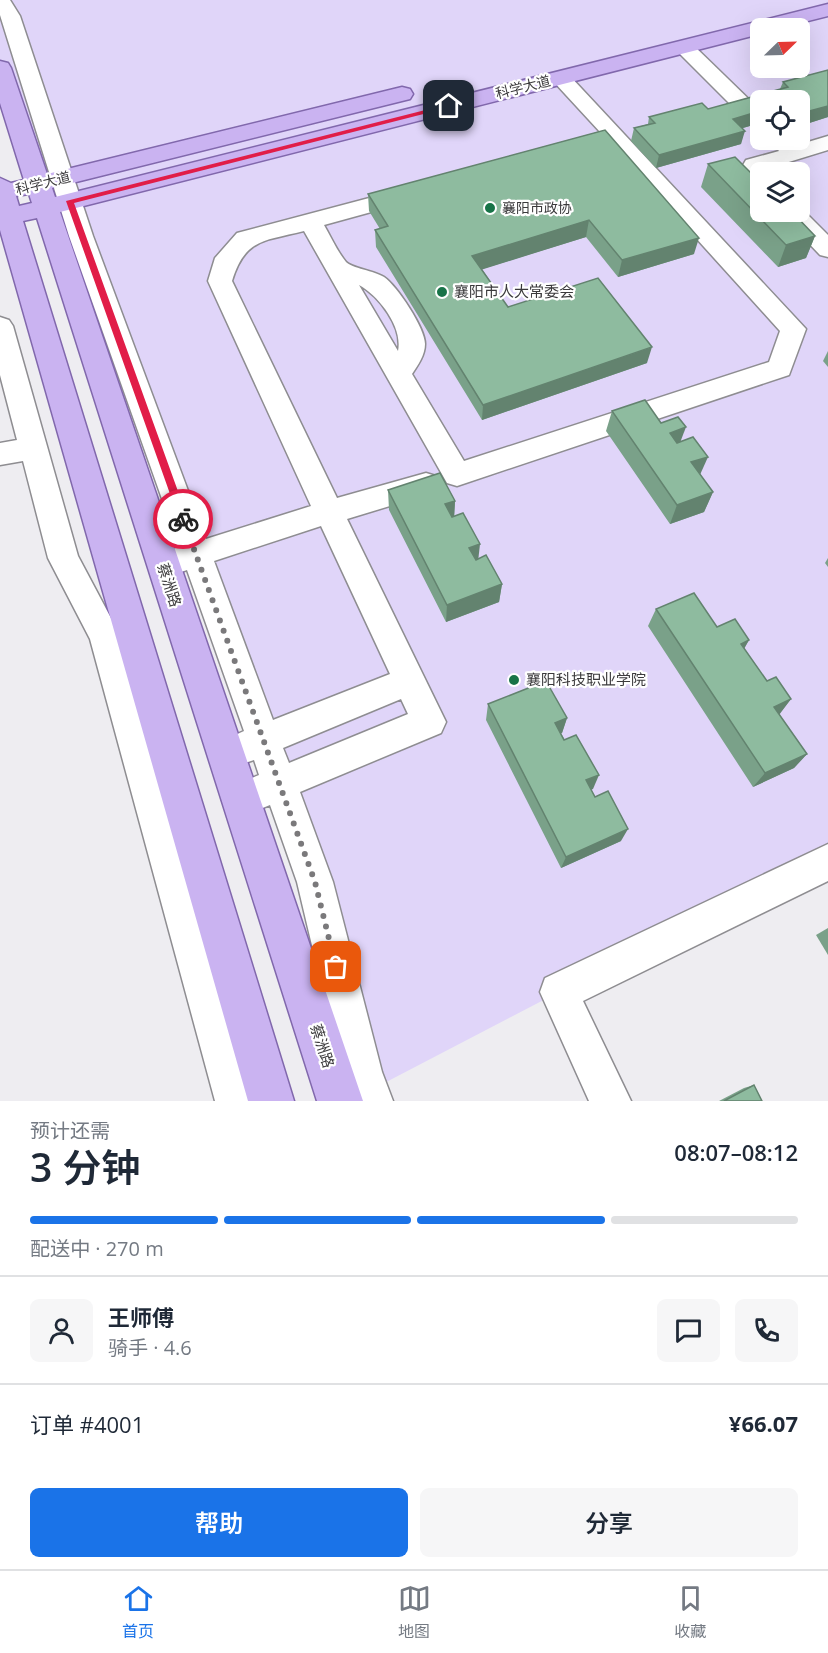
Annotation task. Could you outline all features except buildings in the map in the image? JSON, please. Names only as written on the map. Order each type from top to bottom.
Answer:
[{"type":"main road","points":[[666,29],[782,0]]},
{"type":"main road","name":"科学大道","points":[[4,198],[54,193],[561,78],[828,10]]},
{"type":"main road","name":"蔡洲路","points":[[0,68],[54,193],[163,565],[340,1101]]},
{"type":"main road","name":"科学大道","points":[[54,193],[422,89]]},
{"type":"main road","points":[[4,198],[271,1101]]},
{"type":"street","points":[[0,0],[10,16],[54,193],[196,555],[315,882],[362,1072],[372,1101]]},
{"type":"street","points":[[684,47],[750,111]]},
{"type":"street","points":[[163,565],[329,512],[457,475],[780,368],[793,329],[561,78]]},
{"type":"street","points":[[548,155],[615,136]]},
{"type":"street","points":[[810,144],[828,143]]},
{"type":"street","points":[[759,162],[780,150]]},
{"type":"street","points":[[240,800],[429,722],[220,281],[227,258],[245,240],[435,187]]},
{"type":"street","points":[[310,221],[457,475]]},
{"type":"street","points":[[801,222],[828,249]]},
{"type":"street","points":[[0,326],[63,558],[105,637],[236,1101]]},
{"type":"street","points":[[0,454],[33,448]]},
{"type":"street","points":[[225,754],[264,741],[409,681]]},
{"type":"street","points":[[610,1101],[559,992],[828,862]]},
{"type":"shaded area","name":"襄阳科技职业学院","points":[[0,0],[828,0],[828,862],[559,992],[369,1091],[86,252],[62,259],[0,69]]},
{"type":"way so far","points":[[183,519],[315,882],[336,967]]},
{"type":"place","name":"襄阳市政协","points":[[490,208]]},
{"type":"place","name":"襄阳市人大常委会","points":[[442,292]]},
{"type":"place","name":"襄阳科技职业学院","points":[[514,680]]},
{"type":"route","points":[[183,519],[70,201],[449,106]]}]
